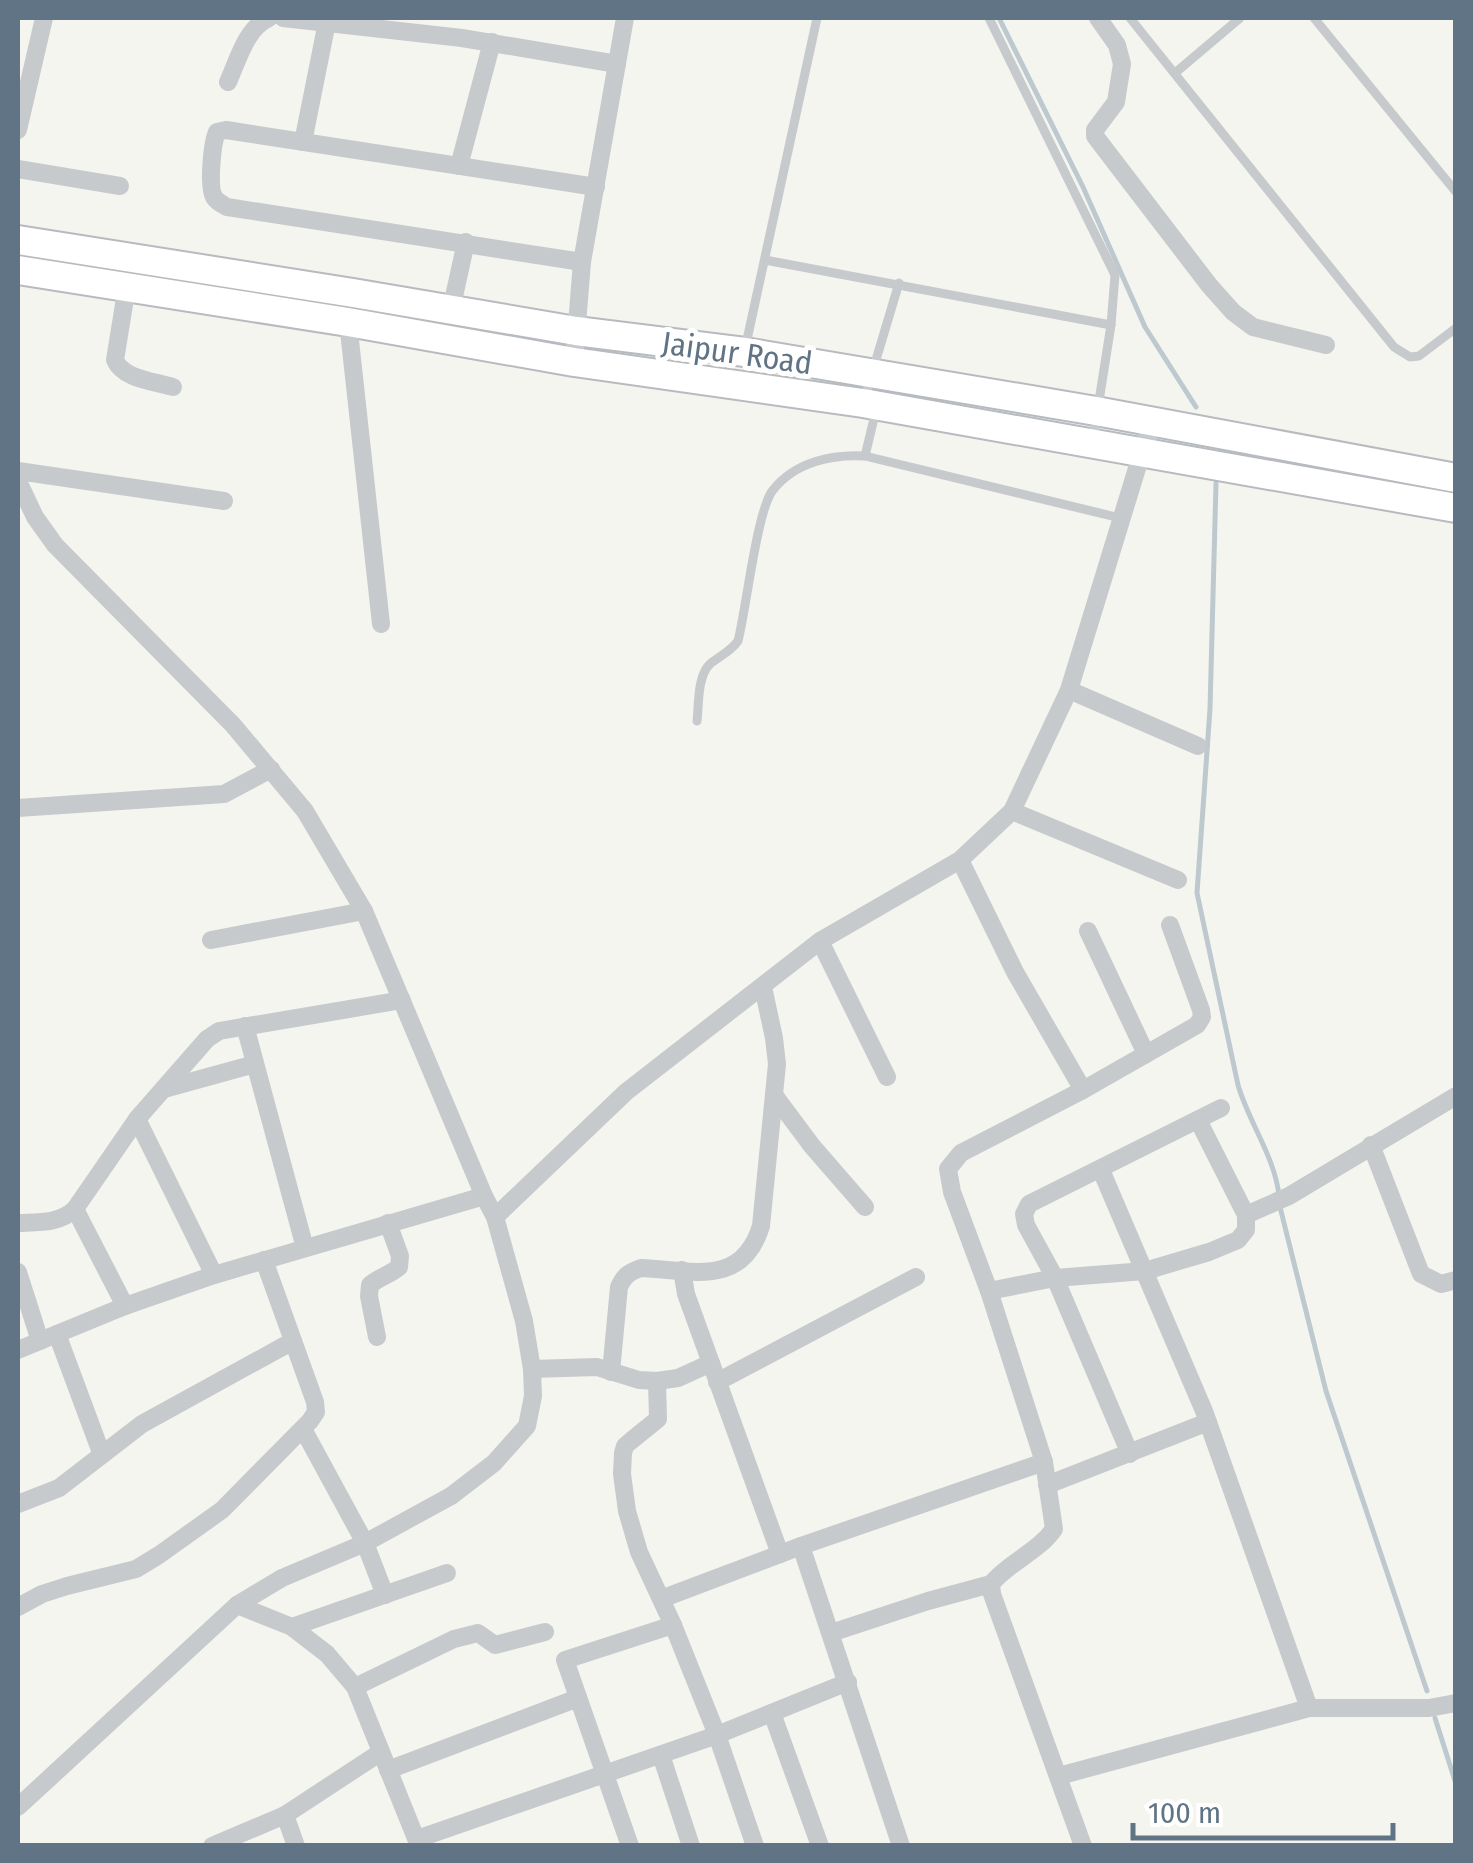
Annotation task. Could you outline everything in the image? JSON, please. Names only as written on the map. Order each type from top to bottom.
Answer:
[{"type":"main road","name":"Jaipur Road","points":[[18,240],[576,332],[744,352],[1096,411],[1456,478]]},
{"type":"main road","name":"Jaipur Road","points":[[18,270],[574,362],[870,404],[1456,508]]},
{"type":"street","points":[[18,130],[44,18]]},
{"type":"street","points":[[228,82],[252,30],[265,18]]},
{"type":"street","points":[[283,18],[492,42],[617,64]]},
{"type":"street","points":[[462,38],[464,18]]},
{"type":"street","points":[[574,362],[582,262],[626,18]]},
{"type":"street","points":[[1098,18],[1118,45],[1122,64],[1116,102],[1095,130],[1095,136],[1209,285],[1243,320],[1253,327],[1326,345]]},
{"type":"street","points":[[303,142],[327,22]]},
{"type":"street","points":[[459,166],[492,42]]},
{"type":"street","points":[[582,262],[227,207],[211,193],[213,140],[218,132],[226,130],[596,187]]},
{"type":"street","points":[[18,169],[120,186]]},
{"type":"street","points":[[451,310],[466,242]]},
{"type":"street","points":[[127,286],[115,360],[118,368],[172,387]]},
{"type":"street","points":[[348,322],[381,624]]},
{"type":"street","points":[[496,1217],[626,1092],[762,986],[826,954],[960,860],[1012,811],[1069,690],[1153,423]]},
{"type":"street","points":[[18,470],[224,501]]},
{"type":"street","points":[[18,481],[26,520],[233,725],[305,811],[364,911],[496,1217],[524,1321],[533,1396],[527,1426],[494,1464],[451,1496],[365,1543],[282,1578],[237,1605],[18,1807]]},
{"type":"street","points":[[1069,690],[1198,746]]},
{"type":"street","points":[[18,808],[224,794],[271,769]]},
{"type":"street","points":[[1012,811],[1178,880]]},
{"type":"street","points":[[960,860],[1015,972],[1083,1090]]},
{"type":"street","points":[[211,940],[364,911]]},
{"type":"street","points":[[831,1633],[991,1584],[1047,1540],[1054,1529],[1044,1462],[952,1192],[948,1168],[961,1153],[1196,1026],[1202,1017],[1170,925]]},
{"type":"street","points":[[1088,931],[1146,1054]]},
{"type":"street","points":[[826,954],[887,1077]]},
{"type":"street","points":[[611,1372],[623,1278],[641,1268],[717,1273],[746,1257],[755,1244],[761,1226],[777,1064],[762,986]]},
{"type":"street","points":[[18,1223],[66,1217],[138,1120],[207,1039],[219,1031],[402,1000]]},
{"type":"street","points":[[245,1026],[305,1248]]},
{"type":"street","points":[[164,1089],[256,1064]]},
{"type":"street","points":[[774,1096],[865,1207]]},
{"type":"street","points":[[1246,1215],[1289,1196],[1456,1096]]},
{"type":"street","points":[[1130,1454],[1056,1278],[1026,1225],[1024,1214],[1029,1204],[1221,1108]]},
{"type":"street","points":[[138,1120],[214,1275]]},
{"type":"street","points":[[989,1292],[1056,1278],[1145,1271],[1238,1240],[1246,1230],[1246,1215],[1198,1120]]},
{"type":"street","points":[[1371,1144],[1420,1274],[1456,1296]]},
{"type":"street","points":[[1101,1170],[1208,1422],[1308,1708]]},
{"type":"street","points":[[18,1350],[214,1275],[484,1196]]},
{"type":"street","points":[[75,1208],[125,1306]]},
{"type":"street","points":[[377,1337],[370,1285],[399,1267],[400,1256],[388,1224]]},
{"type":"street","points":[[18,1607],[42,1594],[136,1569],[160,1555],[222,1510],[316,1412],[264,1260]]},
{"type":"street","points":[[682,1270],[686,1294],[780,1554]]},
{"type":"street","points":[[18,1272],[102,1455]]},
{"type":"street","points":[[532,1369],[598,1366],[639,1380],[656,1381],[714,1372],[916,1277]]},
{"type":"street","points":[[1432,1282],[1456,1280]]},
{"type":"street","points":[[18,1504],[59,1488],[142,1424],[293,1341]]},
{"type":"street","points":[[656,1381],[658,1419],[626,1446],[621,1462],[627,1511],[639,1552],[718,1735],[755,1846]]},
{"type":"street","points":[[1048,1485],[1208,1422]]},
{"type":"street","points":[[303,1428],[365,1543],[385,1594]]},
{"type":"street","points":[[661,1599],[800,1546],[1044,1462]]},
{"type":"street","points":[[800,1546],[901,1846]]},
{"type":"street","points":[[292,1627],[447,1573]]},
{"type":"street","points":[[991,1584],[1083,1846]]},
{"type":"street","points":[[237,1605],[292,1627],[327,1654],[355,1687],[418,1842],[718,1735],[848,1682]]},
{"type":"street","points":[[630,1846],[565,1660],[672,1625]]},
{"type":"street","points":[[355,1687],[454,1639],[478,1634],[495,1645],[545,1632]]},
{"type":"street","points":[[388,1770],[578,1698]]},
{"type":"street","points":[[1059,1776],[1308,1708],[1428,1708],[1456,1703]]},
{"type":"street","points":[[772,1713],[820,1846]]},
{"type":"street","points":[[212,1846],[285,1815],[380,1752]]},
{"type":"street","points":[[661,1755],[692,1846]]},
{"type":"street","points":[[285,1815],[296,1846]]},
{"type":"lane","points":[[744,352],[817,18]]},
{"type":"lane","points":[[988,18],[1114,275],[1111,325],[1092,445]]},
{"type":"lane","points":[[1130,18],[1394,347],[1410,357],[1418,356],[1456,328]]},
{"type":"lane","points":[[1174,73],[1240,18]]},
{"type":"lane","points":[[1314,18],[1456,192]]},
{"type":"lane","points":[[766,260],[1111,325]]},
{"type":"lane","points":[[865,456],[872,374],[899,283]]},
{"type":"lane","points":[[697,721],[702,673],[738,642],[763,513],[771,491],[792,473],[818,460],[840,455],[865,456],[1123,518]]},
{"type":"waterway","points":[[999,18],[1083,187],[1145,327],[1196,407]]},
{"type":"waterway","points":[[1216,483],[1210,709],[1197,893],[1238,1085],[1272,1168],[1279,1196]]},
{"type":"waterway","points":[[1280,1207],[1326,1391],[1427,1691]]},
{"type":"waterway","points":[[1435,1718],[1456,1784]]}]
